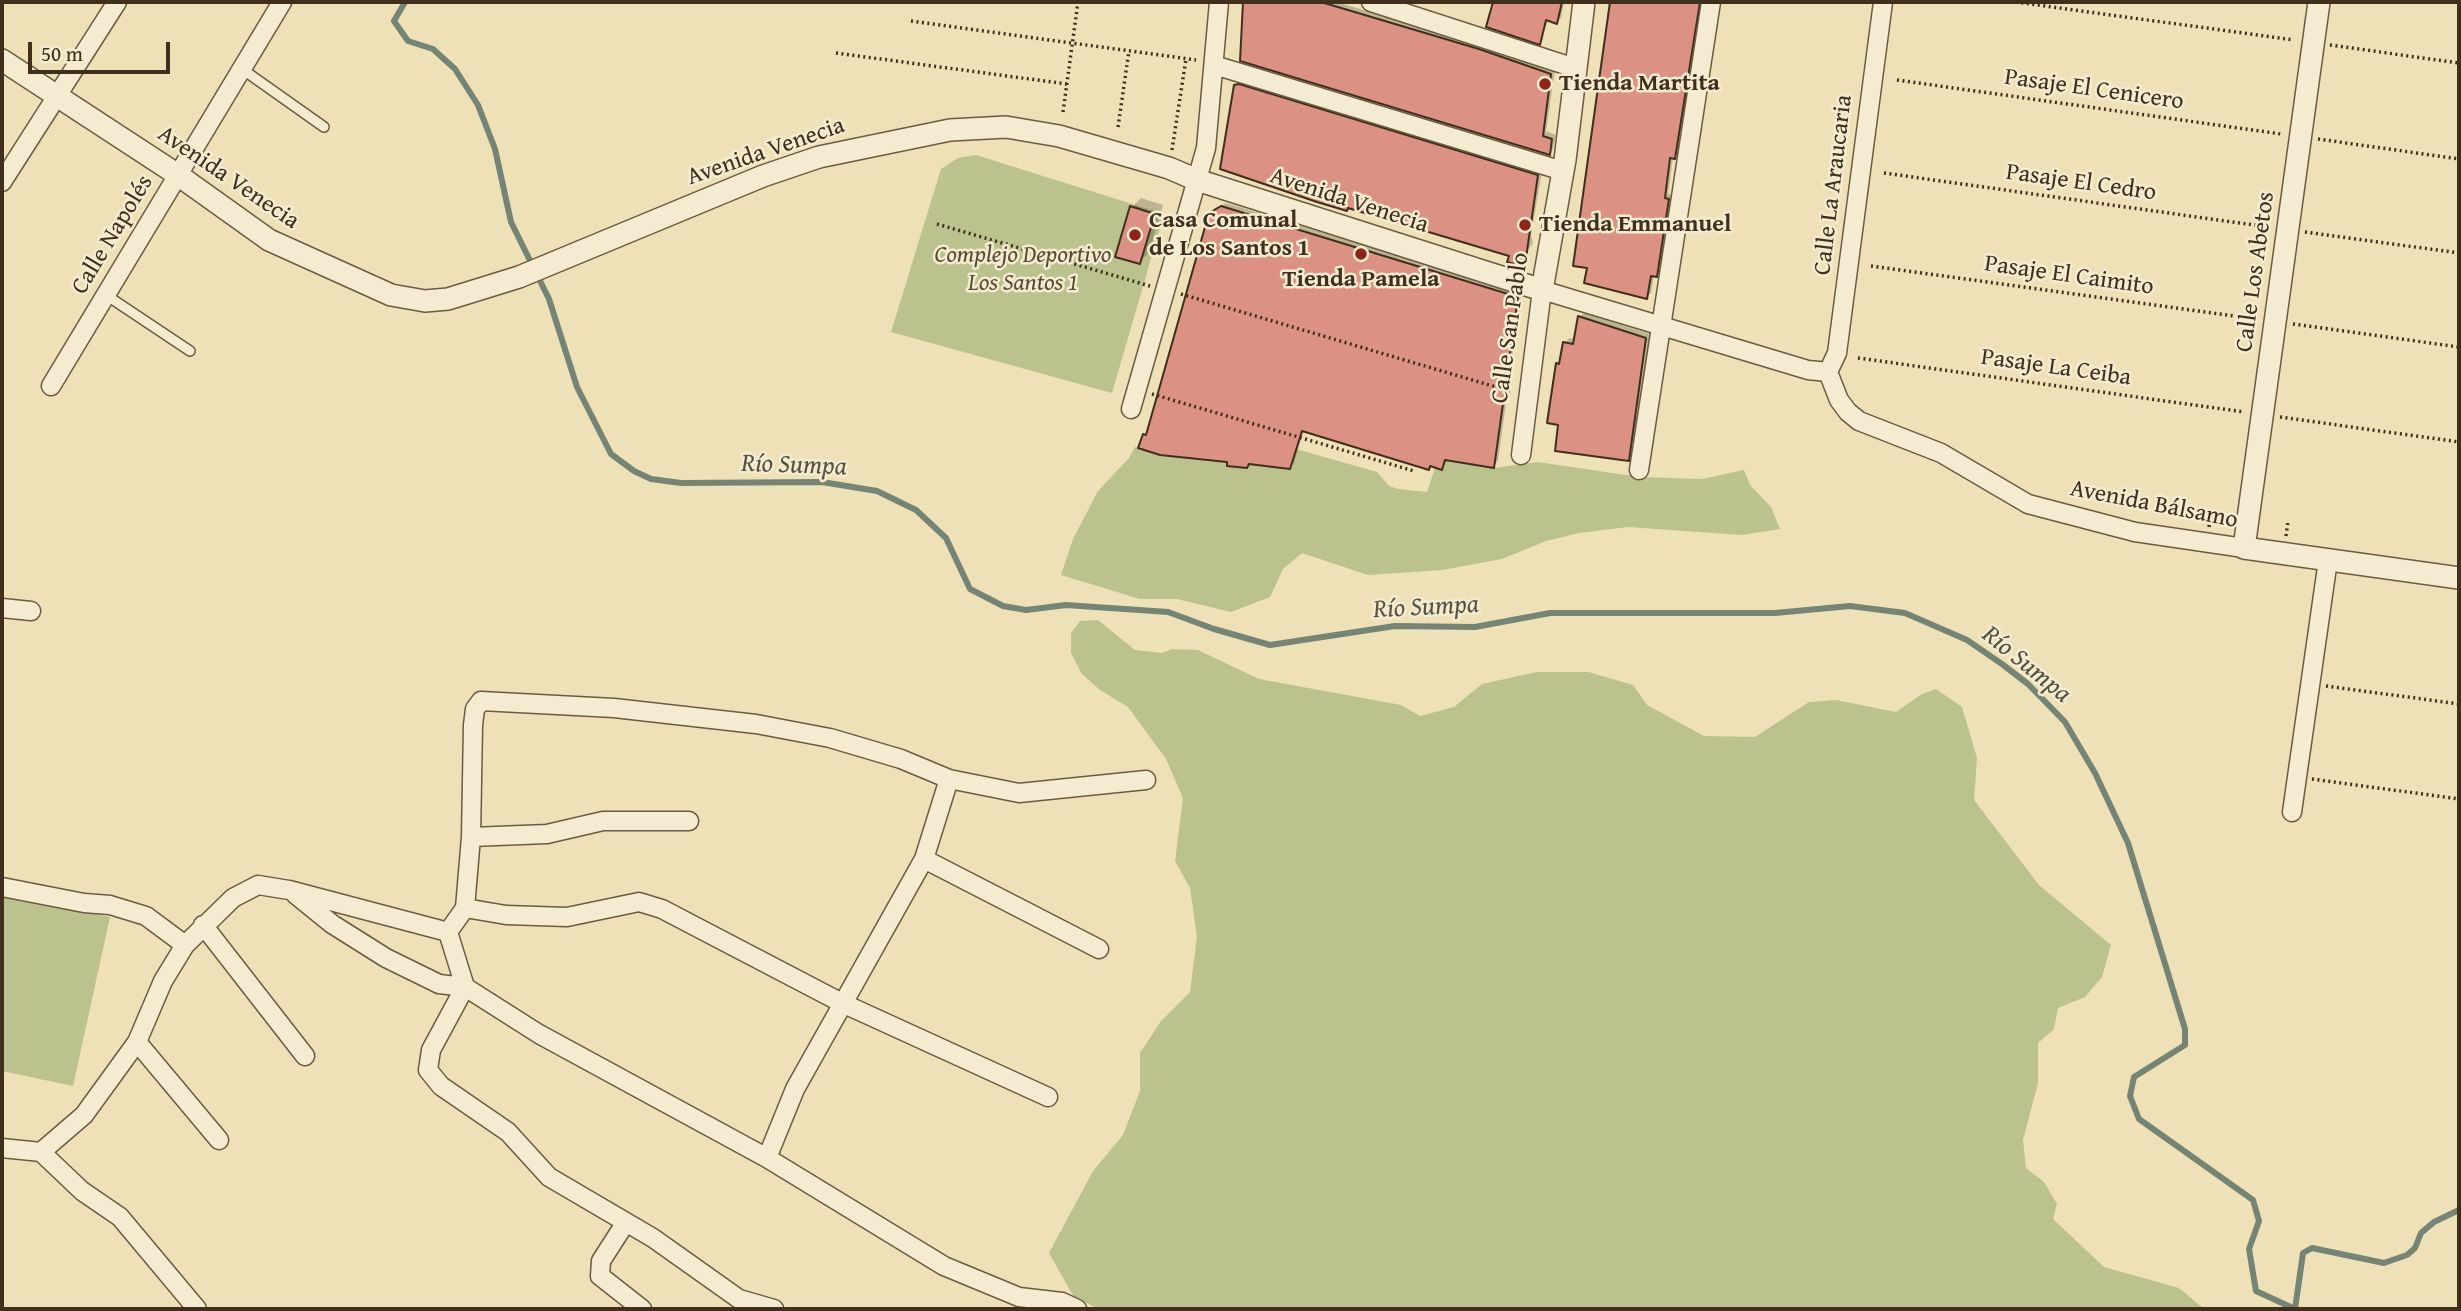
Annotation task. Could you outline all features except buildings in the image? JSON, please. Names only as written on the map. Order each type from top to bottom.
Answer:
[{"type":"street","points":[[2,182],[117,2]]},
{"type":"street","name":"Calle Napolés","points":[[51,386],[282,2]]},
{"type":"street","points":[[1131,409],[1206,148],[1219,2]]},
{"type":"street","points":[[1371,2],[1575,68]]},
{"type":"street","name":"Calle San Pablo","points":[[1521,455],[1542,290],[1563,171],[1584,2]]},
{"type":"street","points":[[1639,470],[1711,2]]},
{"type":"street","name":"Calle La Araucaria","points":[[1828,372],[1837,353],[1883,2]]},
{"type":"street","name":"Calle Los Abetos","points":[[2245,548],[2319,2]]},
{"type":"street","name":"Avenida Venecia","points":[[2,60],[178,176],[269,240],[391,295],[425,300],[448,299],[519,277],[576,256],[692,205],[819,157],[950,130],[1006,127],[1059,136],[1542,290],[1808,370],[1828,372]]},
{"type":"street","points":[[1214,65],[1563,171]]},
{"type":"street","name":"Avenida Bálsamo","points":[[1828,372],[1839,400],[1847,412],[1859,421],[1941,453],[2028,504],[2135,532],[2459,578]]},
{"type":"street","points":[[2292,812],[2328,560]]},
{"type":"street","points":[[2,608],[31,611]]},
{"type":"street","points":[[448,932],[464,908],[471,837],[473,725],[475,709],[481,701],[614,708],[756,724],[842,742],[901,759],[949,779],[1019,793],[1146,780]]},
{"type":"street","points":[[767,1158],[795,1089],[924,859],[949,779]]},
{"type":"street","points":[[471,837],[547,834],[603,821],[689,821]]},
{"type":"street","points":[[924,859],[1099,949]]},
{"type":"street","points":[[41,1152],[84,1115],[137,1042],[163,981],[185,945],[202,925],[233,898],[258,885],[289,890],[448,932]]},
{"type":"street","points":[[2,887],[84,903],[110,905],[146,916],[185,945]]},
{"type":"street","points":[[289,890],[332,924],[386,958],[439,984],[465,987],[538,1034],[767,1158],[944,1266],[1019,1297],[1062,1302],[1077,1309]]},
{"type":"street","points":[[464,908],[506,915],[567,917],[639,902],[696,926],[842,1003],[1048,1097]]},
{"type":"street","points":[[202,925],[305,1055]]},
{"type":"street","points":[[448,932],[465,987],[431,1050],[428,1070],[441,1086],[508,1132],[549,1177],[626,1222],[739,1299],[774,1309]]},
{"type":"street","points":[[137,1042],[219,1140]]},
{"type":"street","points":[[2,1148],[41,1152],[82,1191],[120,1217],[197,1309]]},
{"type":"street","points":[[626,1222],[601,1261],[600,1276],[642,1309]]},
{"type":"lane","points":[[242,69],[324,127]]},
{"type":"lane","points":[[106,295],[190,351]]},
{"type":"path","points":[[1063,112],[1078,2]]},
{"type":"path","points":[[2016,2],[2299,41]]},
{"type":"path","points":[[911,21],[1214,65]]},
{"type":"path","points":[[2328,45],[2459,63]]},
{"type":"path","points":[[1118,127],[1129,51]]},
{"type":"path","points":[[836,53],[1067,84]]},
{"type":"path","points":[[1169,169],[1186,59]]},
{"type":"path","name":"Pasaje El Cenicero","points":[[1897,80],[2286,135]]},
{"type":"path","points":[[2316,139],[2459,159]]},
{"type":"path","name":"Pasaje El Cedro","points":[[1884,173],[2274,228]]},
{"type":"path","points":[[937,224],[1528,396]]},
{"type":"path","points":[[2303,232],[2459,253]]},
{"type":"path","name":"Pasaje El Caimito","points":[[1871,266],[2261,320]]},
{"type":"path","points":[[2291,324],[2459,347]]},
{"type":"path","name":"Pasaje La Ceiba","points":[[1858,358],[2249,413]]},
{"type":"path","points":[[1136,389],[1414,471]]},
{"type":"path","points":[[2278,417],[2459,442]]},
{"type":"path","points":[[2310,684],[2459,704]]},
{"type":"path","points":[[2297,778],[2459,799]]},
{"type":"green space","name":"Complejo Deportivo Los Santos 1","points":[[976,155],[1164,214],[1112,393],[891,332],[941,169],[958,158]]},
{"type":"green space","points":[[1135,447],[1160,455],[1227,462],[1227,466],[1247,468],[1249,464],[1290,469],[1296,449],[1377,472],[1389,486],[1398,489],[1427,492],[1435,468],[1442,470],[1445,460],[1494,468],[1538,462],[1639,477],[1702,479],[1744,470],[1750,485],[1771,507],[1780,529],[1742,535],[1628,527],[1579,533],[1546,541],[1502,559],[1442,570],[1368,575],[1302,553],[1283,569],[1270,597],[1231,612],[1177,599],[1140,599],[1061,575],[1073,539],[1098,491],[1129,458]]},
{"type":"green space","points":[[1098,620],[1135,650],[1162,653],[1172,649],[1198,650],[1259,679],[1401,705],[1420,716],[1454,707],[1482,684],[1537,672],[1588,672],[1633,685],[1647,705],[1704,736],[1755,737],[1809,702],[1836,700],[1896,712],[1922,694],[1936,689],[1962,707],[1977,758],[1974,800],[2039,885],[2111,945],[2102,977],[2085,997],[2058,1008],[2054,1029],[2038,1043],[2038,1083],[2023,1140],[2026,1168],[2044,1182],[2057,1204],[2053,1219],[2104,1267],[2179,1288],[2204,1309],[1099,1309],[1074,1297],[1049,1253],[1093,1171],[1123,1135],[1140,1091],[1140,1053],[1161,1021],[1190,992],[1197,937],[1190,888],[1175,861],[1183,798],[1166,759],[1128,707],[1100,690],[1082,674],[1071,653],[1071,633],[1080,621]]},
{"type":"green space","points":[[2,893],[110,917],[73,1086],[2,1071]]},
{"type":"waterway","name":"Río Sumpa","points":[[405,2],[394,21],[408,41],[433,49],[455,69],[478,105],[495,149],[511,222],[549,299],[577,387],[611,454],[634,471],[651,479],[681,483],[822,482],[877,491],[916,510],[946,538],[970,589],[1003,606],[1026,610],[1066,605],[1168,612],[1270,645],[1395,626],[1475,627],[1550,613],[1775,613],[1850,606],[1905,613],[1967,640],[2002,664],[2028,684],[2065,722],[2095,773],[2128,843],[2185,1029],[2185,1045],[2134,1077],[2130,1096],[2139,1119],[2253,1200],[2259,1221],[2249,1249],[2256,1291],[2295,1309]]},
{"type":"waterway","points":[[2295,1309],[2303,1253],[2312,1248],[2384,1263],[2407,1255],[2415,1248],[2421,1233],[2434,1222],[2459,1210]]},
{"type":"place","name":"Tienda Martita","points":[[1545,84]]},
{"type":"place","name":"Tienda Emmanuel","points":[[1525,225]]},
{"type":"place","name":"Casa Comunal de Los Santos 1","points":[[1135,235]]},
{"type":"place","name":"Tienda Pamela","points":[[1361,254]]}]
